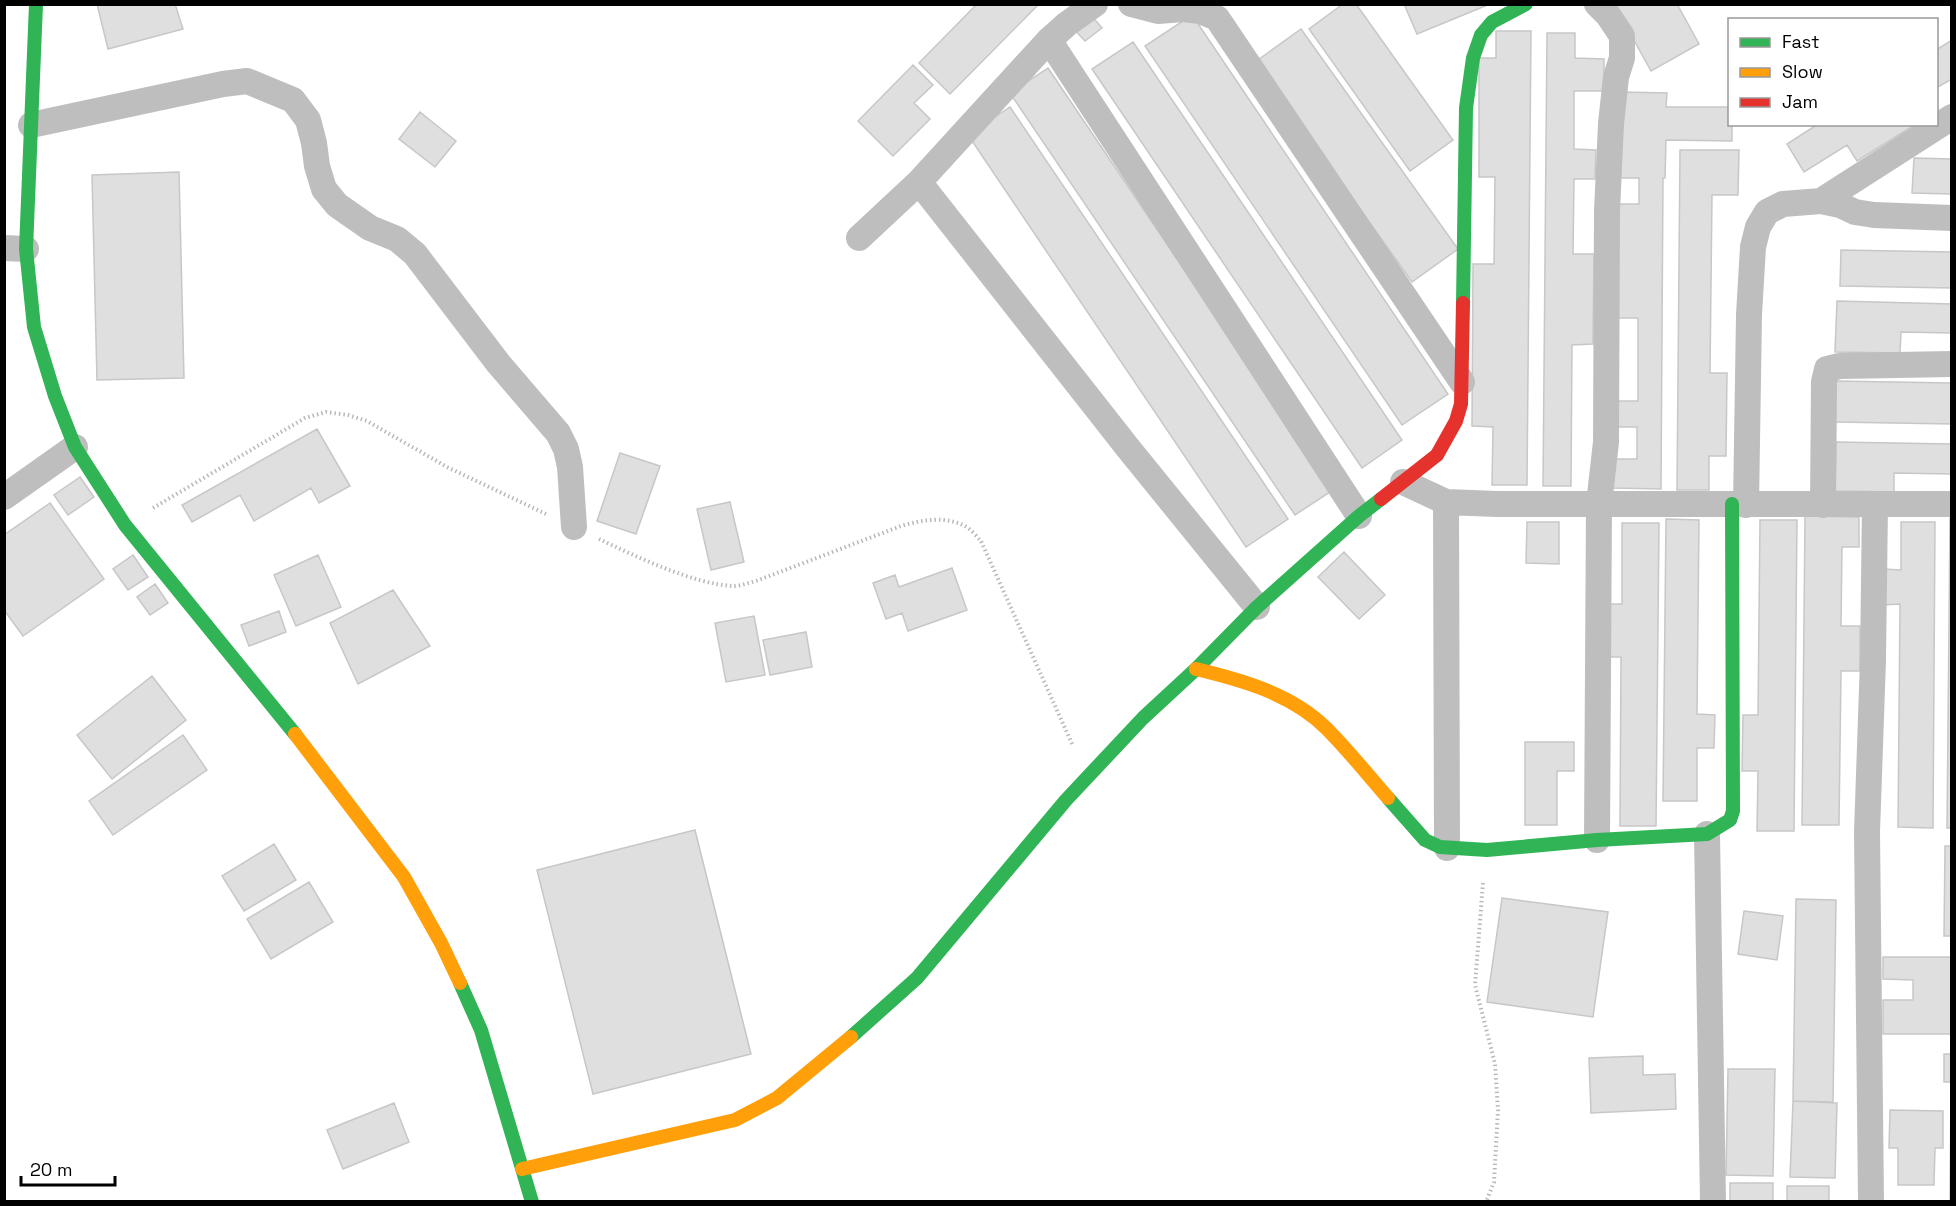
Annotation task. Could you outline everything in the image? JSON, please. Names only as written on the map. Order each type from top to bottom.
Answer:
[{"type":"main road","points":[[36,4],[31,125],[15,249],[34,327],[55,396],[75,447],[125,525],[304,744],[404,877],[441,943],[481,1030],[532,1202]]},
{"type":"main road","points":[[522,1169],[735,1120],[777,1098],[848,1040],[917,978],[1087,777],[1143,718],[1196,669],[1257,607],[1359,516],[1437,455],[1456,421],[1461,404],[1466,108],[1473,58],[1481,35],[1492,22],[1526,4]]},
{"type":"main road","points":[[1196,669],[1236,679],[1278,695],[1302,709],[1325,727],[1425,840],[1440,847],[1487,850],[1597,840],[1707,834],[1730,820],[1733,811],[1739,505]]},
{"type":"street","points":[[859,238],[919,182],[1049,40],[1095,4]]},
{"type":"street","points":[[1131,4],[1158,11],[1183,9],[1200,11],[1217,18],[1462,382]]},
{"type":"street","points":[[1597,4],[1608,15],[1622,36],[1622,58],[1616,77],[1611,124],[1607,211],[1606,442],[1599,504],[1597,840]]},
{"type":"street","points":[[1049,40],[1359,516]]},
{"type":"street","points":[[31,125],[223,84],[247,81],[293,100],[308,120],[324,189],[337,205],[370,228],[397,239],[415,254],[498,363],[558,433],[566,449],[570,467],[574,527]]},
{"type":"street","points":[[1821,201],[1952,117]]},
{"type":"street","points":[[919,182],[1128,448],[1257,607]]},
{"type":"street","points":[[1739,505],[1753,247],[1758,227],[1767,212],[1783,204],[1821,201],[1840,205],[1855,212],[1874,215],[1952,218]]},
{"type":"street","points":[[1823,505],[1824,382],[1827,369],[1840,366],[1952,364]]},
{"type":"street","points":[[4,497],[75,447]]},
{"type":"street","points":[[1403,482],[1446,502],[1739,505],[1952,504]]},
{"type":"street","points":[[1446,502],[1448,848]]},
{"type":"street","points":[[1871,1202],[1867,832],[1873,660],[1875,504]]},
{"type":"street","points":[[1707,834],[1713,1202]]},
{"type":"path","points":[[125,525],[304,418],[326,412],[348,414],[367,421],[447,467],[640,558],[714,583],[735,586],[756,581],[901,526],[926,519],[965,525],[981,541],[1087,777]]},
{"type":"path","points":[[1486,1202],[1494,1182],[1498,1110],[1495,1064],[1475,985],[1487,850]]},
{"type":"building","points":[[97,4],[175,4],[183,29],[108,49]]},
{"type":"building","points":[[977,4],[1039,4],[950,94],[919,63]]},
{"type":"building","points":[[1343,4],[1356,4],[1453,140],[1410,171],[1309,29]]},
{"type":"building","points":[[1404,4],[1490,4],[1417,34]]},
{"type":"building","points":[[1614,4],[1677,4],[1699,44],[1651,71]]},
{"type":"building","points":[[1089,13],[1102,28],[1085,41],[1072,27]]},
{"type":"building","points":[[1192,15],[1448,394],[1402,425],[1145,46]]},
{"type":"building","points":[[1301,29],[1458,249],[1412,282],[1255,62]]},
{"type":"building","points":[[1496,31],[1531,31],[1527,485],[1492,485],[1493,427],[1472,426],[1473,264],[1494,264],[1495,177],[1479,177],[1479,58],[1496,58]]},
{"type":"building","points":[[1547,33],[1575,33],[1575,58],[1604,59],[1604,91],[1574,91],[1574,149],[1596,150],[1595,179],[1574,179],[1573,254],[1594,254],[1593,344],[1572,345],[1571,486],[1543,486]]},
{"type":"building","points":[[1952,40],[1952,79],[1938,87],[1938,49]]},
{"type":"building","points":[[1133,42],[1402,440],[1362,468],[1092,69]]},
{"type":"building","points":[[913,65],[933,85],[914,103],[930,119],[893,156],[858,121]]},
{"type":"building","points":[[1048,68],[1333,490],[1295,515],[1010,93]]},
{"type":"building","points":[[1621,92],[1667,93],[1666,107],[1728,107],[1728,126],[1732,126],[1732,141],[1666,140],[1665,178],[1663,178],[1661,489],[1613,488],[1613,459],[1637,459],[1637,427],[1613,427],[1614,401],[1638,401],[1638,318],[1614,318],[1615,204],[1639,204],[1639,178],[1620,178]]},
{"type":"building","points":[[1010,107],[1288,519],[1246,547],[968,135]]},
{"type":"building","points":[[420,112],[456,141],[435,167],[399,139]]},
{"type":"building","points":[[1815,126],[1913,126],[1857,161],[1847,145],[1804,172],[1787,144]]},
{"type":"building","points":[[1680,150],[1739,150],[1738,195],[1712,195],[1710,373],[1727,373],[1726,456],[1709,456],[1709,490],[1677,490]]},
{"type":"building","points":[[1914,158],[1952,159],[1952,194],[1912,193]]},
{"type":"building","points":[[179,172],[184,378],[97,380],[92,175]]},
{"type":"building","points":[[1841,250],[1952,252],[1952,288],[1840,286]]},
{"type":"building","points":[[1837,301],[1952,304],[1952,333],[1901,332],[1900,353],[1835,352]]},
{"type":"building","points":[[1836,381],[1952,383],[1952,424],[1835,422]]},
{"type":"building","points":[[317,429],[350,486],[319,503],[311,488],[254,521],[240,495],[192,522],[182,505]]},
{"type":"building","points":[[1836,442],[1952,444],[1952,474],[1894,473],[1894,492],[1835,491]]},
{"type":"building","points":[[620,453],[660,466],[636,534],[597,521]]},
{"type":"building","points":[[80,477],[94,497],[68,515],[54,495]]},
{"type":"building","points":[[730,502],[744,562],[711,570],[697,509]]},
{"type":"building","points":[[50,503],[104,579],[23,636],[4,610],[4,535]]},
{"type":"building","points":[[1805,516],[1859,517],[1859,547],[1842,547],[1841,626],[1860,626],[1860,671],[1841,671],[1839,825],[1802,825]]},
{"type":"building","points":[[1950,518],[1952,519],[1952,828],[1947,828]]},
{"type":"building","points":[[1666,519],[1699,520],[1697,714],[1715,715],[1714,748],[1697,748],[1697,801],[1663,801]]},
{"type":"building","points":[[1760,520],[1797,520],[1794,831],[1757,831],[1758,771],[1742,771],[1743,715],[1758,715]]},
{"type":"building","points":[[1527,522],[1559,522],[1559,564],[1526,563]]},
{"type":"building","points":[[1901,522],[1935,522],[1933,828],[1898,827],[1900,604],[1883,605],[1883,569],[1901,570]]},
{"type":"building","points":[[1622,523],[1659,523],[1656,826],[1620,826],[1621,657],[1603,657],[1604,604],[1622,604]]},
{"type":"building","points":[[1344,552],[1385,595],[1359,619],[1318,577]]},
{"type":"building","points":[[133,555],[148,577],[128,590],[113,569]]},
{"type":"building","points":[[318,555],[341,607],[296,626],[274,575]]},
{"type":"building","points":[[952,568],[967,610],[908,631],[902,613],[886,619],[873,583],[895,575],[899,587]]},
{"type":"building","points":[[155,584],[168,603],[150,615],[137,597]]},
{"type":"building","points":[[393,590],[430,646],[358,684],[330,623]]},
{"type":"building","points":[[279,611],[286,632],[249,646],[241,625]]},
{"type":"building","points":[[754,616],[765,675],[726,682],[715,623]]},
{"type":"building","points":[[806,632],[812,667],[770,675],[763,640]]},
{"type":"building","points":[[152,676],[186,720],[112,779],[77,735]]},
{"type":"building","points":[[183,735],[207,770],[113,835],[89,801]]},
{"type":"building","points":[[1525,742],[1574,742],[1574,771],[1557,771],[1557,825],[1525,825]]},
{"type":"building","points":[[695,830],[751,1054],[593,1094],[537,870]]},
{"type":"building","points":[[274,844],[296,880],[244,911],[222,876]]},
{"type":"building","points":[[1945,846],[1952,846],[1952,936],[1944,936]]},
{"type":"building","points":[[309,882],[333,922],[271,959],[247,919]]},
{"type":"building","points":[[1502,898],[1608,912],[1593,1017],[1487,1002]]},
{"type":"building","points":[[1796,899],[1836,900],[1833,1102],[1793,1101]]},
{"type":"building","points":[[1744,911],[1783,916],[1777,960],[1738,954]]},
{"type":"building","points":[[1883,957],[1951,957],[1951,1034],[1883,1034],[1883,1000],[1913,1000],[1913,980],[1883,979]]},
{"type":"building","points":[[1944,1054],[1952,1054],[1952,1082],[1944,1082]]},
{"type":"building","points":[[1643,1056],[1643,1075],[1675,1074],[1676,1109],[1591,1113],[1589,1058]]},
{"type":"building","points":[[1728,1069],[1775,1069],[1773,1176],[1726,1175]]},
{"type":"building","points":[[1951,1092],[1952,1202],[1950,1202]]},
{"type":"building","points":[[1793,1101],[1837,1103],[1835,1178],[1790,1177]]},
{"type":"building","points":[[394,1103],[409,1142],[343,1169],[327,1130]]},
{"type":"building","points":[[1890,1110],[1943,1111],[1943,1148],[1935,1148],[1934,1185],[1898,1185],[1898,1148],[1889,1148]]},
{"type":"building","points":[[1730,1183],[1773,1183],[1773,1202],[1730,1202]]},
{"type":"building","points":[[1787,1186],[1829,1186],[1829,1202],[1787,1202]]},
{"type":"traffic: fast","points":[[36,4],[26,249],[34,327],[55,396],[75,447],[125,525],[295,734]]},
{"type":"traffic: fast","points":[[1463,303],[1466,108],[1473,58],[1481,35],[1492,22],[1526,4]]},
{"type":"traffic: fast","points":[[851,1037],[917,978],[1066,800],[1143,718],[1196,669],[1257,607],[1381,499]]},
{"type":"traffic: fast","points":[[1388,798],[1425,840],[1440,847],[1487,850],[1597,840],[1707,834],[1730,820],[1733,811],[1732,504]]},
{"type":"traffic: fast","points":[[460,983],[481,1030],[532,1202]]},
{"type":"traffic: slow","points":[[1196,669],[1266,690],[1313,716],[1388,798]]},
{"type":"traffic: slow","points":[[295,734],[404,877],[441,943],[460,983]]},
{"type":"traffic: slow","points":[[522,1169],[735,1120],[777,1098],[851,1037]]},
{"type":"traffic: jam","points":[[1381,499],[1437,455],[1456,421],[1461,404],[1463,303]]}]
